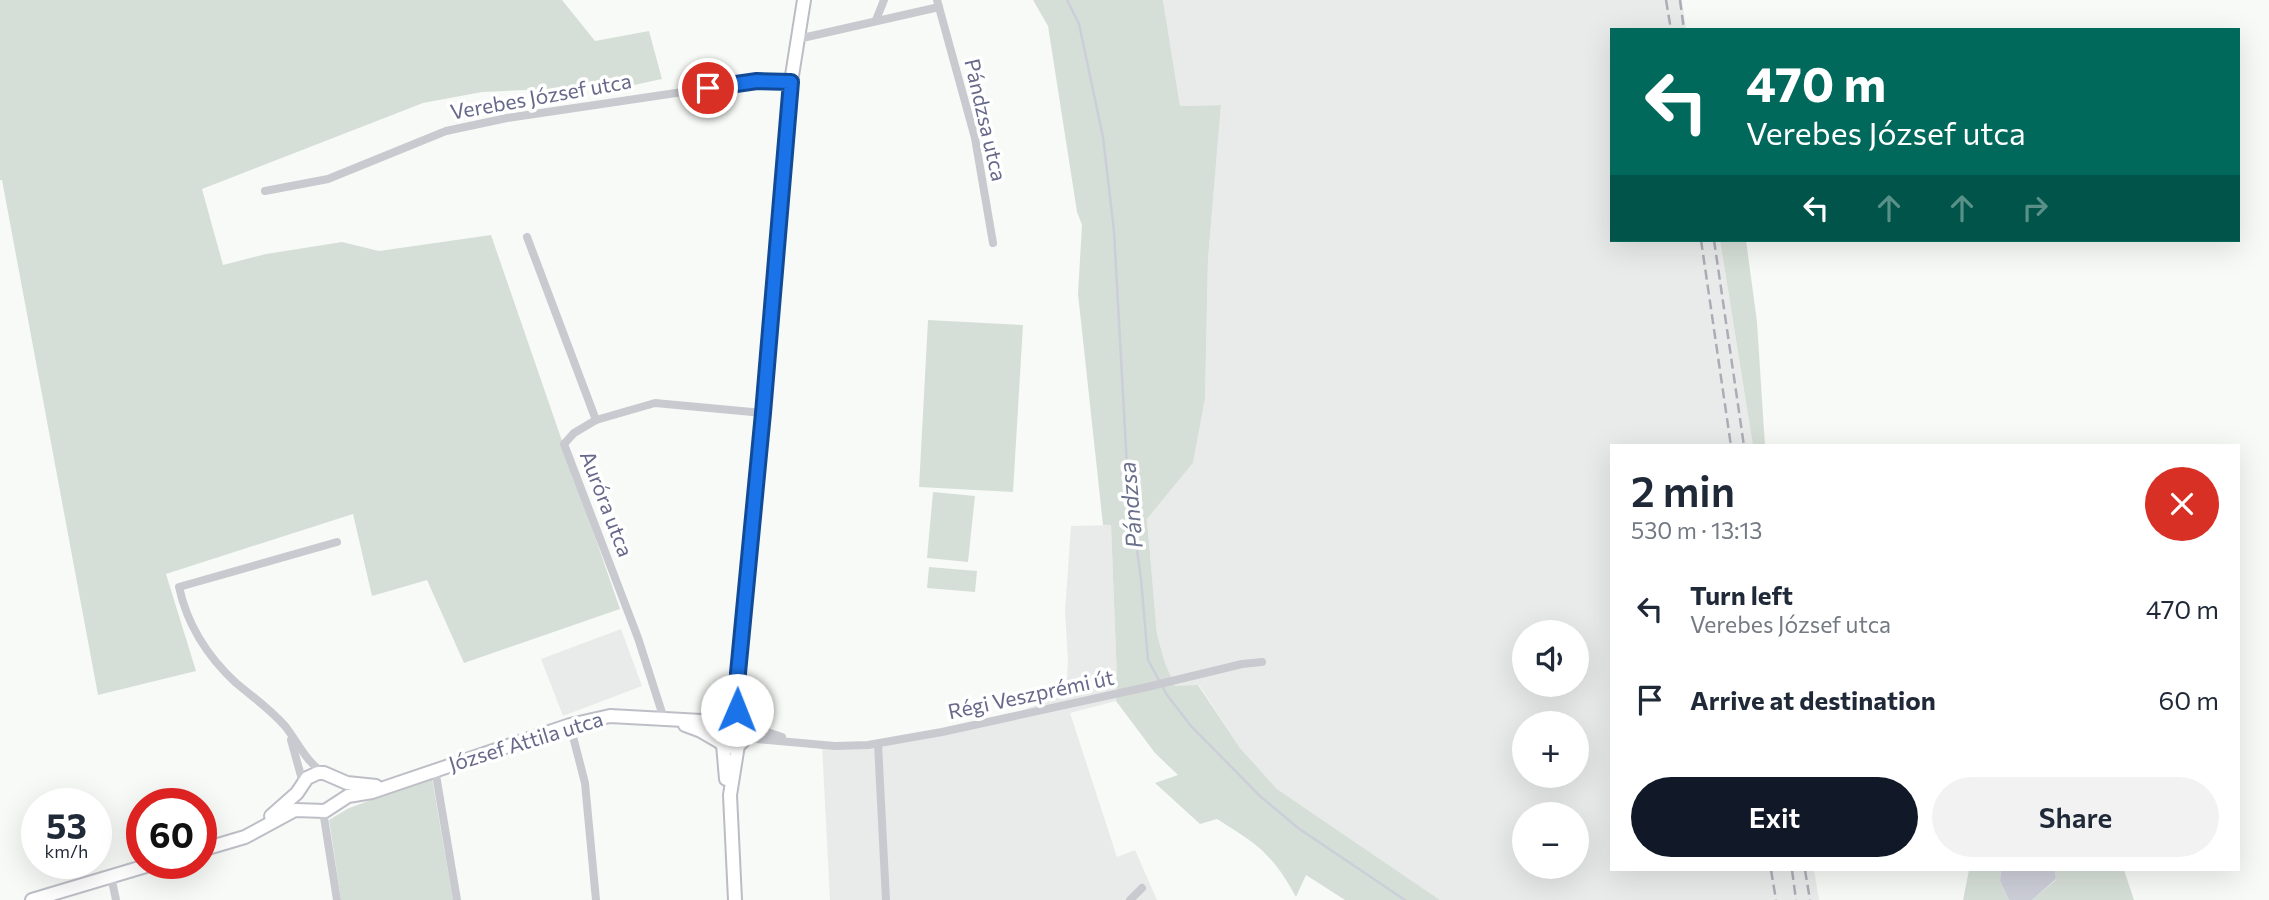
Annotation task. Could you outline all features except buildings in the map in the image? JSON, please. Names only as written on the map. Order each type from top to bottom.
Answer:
[{"type":"main road","points":[[730,795],[741,742],[746,732],[737,710],[738,673],[791,82],[804,0]]},
{"type":"main road","points":[[735,900],[730,795],[722,743],[716,730],[738,673]]},
{"type":"main road","name":"József Attila utca","points":[[324,809],[348,796],[372,792],[570,725],[610,716],[722,720]]},
{"type":"main road","points":[[722,720],[732,717],[742,722]]},
{"type":"main road","name":"József Attila utca","points":[[664,719],[701,731],[722,743]]},
{"type":"main road","points":[[722,743],[731,747],[741,742]]},
{"type":"main road","points":[[250,834],[290,800],[312,775],[329,775],[359,785],[390,785]]},
{"type":"main road","points":[[217,845],[250,834],[288,813],[300,809],[324,809],[340,790],[329,775]]},
{"type":"main road","points":[[302,785],[303,801],[324,809]]},
{"type":"main road","points":[[33,900],[101,879]]},
{"type":"street","points":[[876,20],[884,0]]},
{"type":"street","name":"Pándzsa utca","points":[[798,39],[938,3],[975,138],[993,243]]},
{"type":"street","name":"Verebes József utca","points":[[265,191],[328,178],[446,131],[482,123],[757,81],[791,82]]},
{"type":"street","name":"Auróra utca","points":[[527,237],[596,420],[574,433],[564,444],[638,638],[664,719]]},
{"type":"street","points":[[596,420],[655,402],[763,413]]},
{"type":"street","points":[[329,775],[313,764],[286,728],[215,662],[192,625],[183,606],[179,587],[337,542]]},
{"type":"street","name":"Régi Veszprémi út","points":[[741,742],[805,743],[835,747],[878,744],[1176,681],[1242,664],[1262,662]]},
{"type":"street","name":"Régi Veszprémi út","points":[[742,722],[805,743]]},
{"type":"street","points":[[570,725],[585,783],[596,900]]},
{"type":"street","points":[[286,728],[299,763],[302,785]]},
{"type":"street","points":[[878,744],[887,900]]},
{"type":"street","points":[[435,769],[457,900]]},
{"type":"street","points":[[324,809],[337,900]]},
{"type":"street","points":[[112,879],[116,900]]},
{"type":"street","points":[[1130,900],[1142,888]]},
{"type":"shaded area","points":[[0,0],[562,0],[595,41],[649,31],[662,79],[634,85],[482,92],[423,103],[202,189],[223,265],[266,254],[342,242],[379,251],[491,235],[620,609],[464,663],[427,580],[372,596],[353,514],[166,574],[196,671],[98,695],[0,180]]},
{"type":"shaded area","points":[[1033,0],[1163,0],[1180,106],[1221,105],[1208,259],[1205,399],[1193,463],[1147,519],[1157,634],[1175,686],[1198,685],[1240,748],[1277,789],[1440,900],[1345,900],[1306,875],[1296,897],[1280,870],[1254,843],[1217,819],[1200,824],[1155,783],[1178,775],[1155,753],[1116,701],[1111,525],[1103,525],[1078,294],[1082,225],[1077,212],[1048,26]]},
{"type":"shaded area","points":[[1163,0],[1682,0],[1686,28],[1610,28],[1610,242],[1720,242],[1753,444],[1610,444],[1610,871],[1814,871],[1819,900],[1440,900],[1277,789],[1240,748],[1199,685],[1175,687],[1157,634],[1147,519],[1193,463],[1205,399],[1208,259],[1221,105],[1180,106]]},
{"type":"shaded area","points":[[1720,242],[1746,242],[1757,322],[1765,444],[1753,444]]},
{"type":"shaded area","points":[[928,320],[1023,325],[1013,492],[919,487]]},
{"type":"shaded area","points":[[933,492],[975,496],[968,562],[927,558]]},
{"type":"shaded area","points":[[1111,525],[1116,701],[1070,713],[1117,857],[1135,850],[1157,900],[830,900],[822,745],[868,745],[996,719],[1066,695],[1068,662],[1065,611],[1071,526]]},
{"type":"shaded area","points":[[929,567],[977,571],[975,592],[927,588]]},
{"type":"shaded area","points":[[621,629],[642,686],[563,716],[541,659]]},
{"type":"shaded area","points":[[432,778],[453,900],[341,900],[329,820],[349,808]]},
{"type":"shaded area","points":[[1969,871],[2001,871],[2000,881],[2009,900],[1963,900]]},
{"type":"shaded area","points":[[2001,871],[2055,871],[2056,879],[2032,900],[2009,900],[2000,881]]},
{"type":"shaded area","points":[[2055,871],[2124,871],[2134,900],[2032,900],[2056,880]]},
{"type":"waterway","name":"Pándzsa","points":[[1067,0],[1079,24],[1103,137],[1114,231],[1128,485],[1141,579],[1148,660],[1167,695],[1191,726],[1260,796],[1298,828],[1405,900]]},
{"type":"railway","points":[[1666,0],[1671,28]]},
{"type":"railway","points":[[1680,0],[1684,28]]},
{"type":"railway","points":[[1701,242],[1731,444]]},
{"type":"railway","points":[[1714,242],[1744,444]]},
{"type":"railway","points":[[1771,871],[1776,900]]},
{"type":"railway","points":[[1792,871],[1796,900]]},
{"type":"railway","points":[[1805,871],[1810,900]]},
{"type":"route","points":[[708,88],[757,81],[791,82],[738,673],[737,710]]}]
